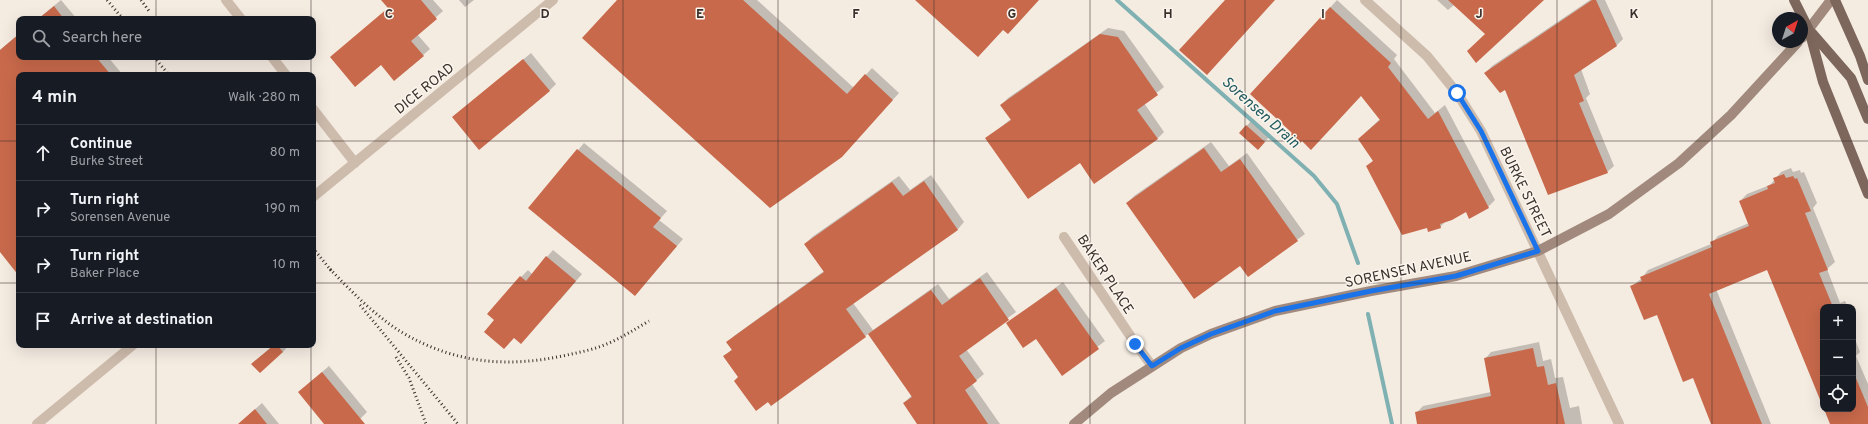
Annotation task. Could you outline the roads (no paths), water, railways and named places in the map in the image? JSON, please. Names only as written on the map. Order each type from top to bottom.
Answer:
[{"type":"main road","points":[[1794,0],[1798,12]]},
{"type":"main road","points":[[1835,0],[1860,56],[1868,80]]},
{"type":"main road","points":[[1808,36],[1851,78],[1868,119]]},
{"type":"main road","points":[[1808,40],[1823,82],[1853,152],[1868,194]]},
{"type":"street","points":[[226,0],[239,16]]},
{"type":"street","name":"DICE ROAD","points":[[316,195],[553,0]]},
{"type":"street","name":"BURKE STREET","points":[[1365,0],[1427,56],[1457,93],[1481,131],[1619,424]]},
{"type":"street","points":[[1808,31],[1831,0]]},
{"type":"street","name":"SORENSEN AVENUE","points":[[1074,424],[1110,393],[1181,348],[1211,334],[1275,311],[1371,291],[1456,276],[1538,251],[1609,214],[1679,163],[1731,115],[1792,48]]},
{"type":"street","points":[[274,60],[284,72]]},
{"type":"street","points":[[316,113],[356,163]]},
{"type":"street","name":"BAKER PLACE","points":[[1064,237],[1135,344],[1152,366]]},
{"type":"street","points":[[37,424],[129,348]]},
{"type":"waterway","name":"Sorensen Drain","points":[[1117,0],[1314,176],[1337,204],[1358,263]]},
{"type":"waterway","name":"Sorensen Drain","points":[[1368,314],[1392,424]]},
{"type":"railway","points":[[107,0],[120,16]]},
{"type":"railway","points":[[141,0],[149,11]]},
{"type":"railway","points":[[156,60],[166,72]]},
{"type":"railway","points":[[316,252],[333,273]]},
{"type":"railway","points":[[330,269],[373,311],[403,333],[423,343],[463,357],[504,362],[545,359],[599,347],[624,336],[649,321]]},
{"type":"railway","points":[[360,305],[458,424]]},
{"type":"railway","points":[[396,357],[409,378],[426,424]]}]
